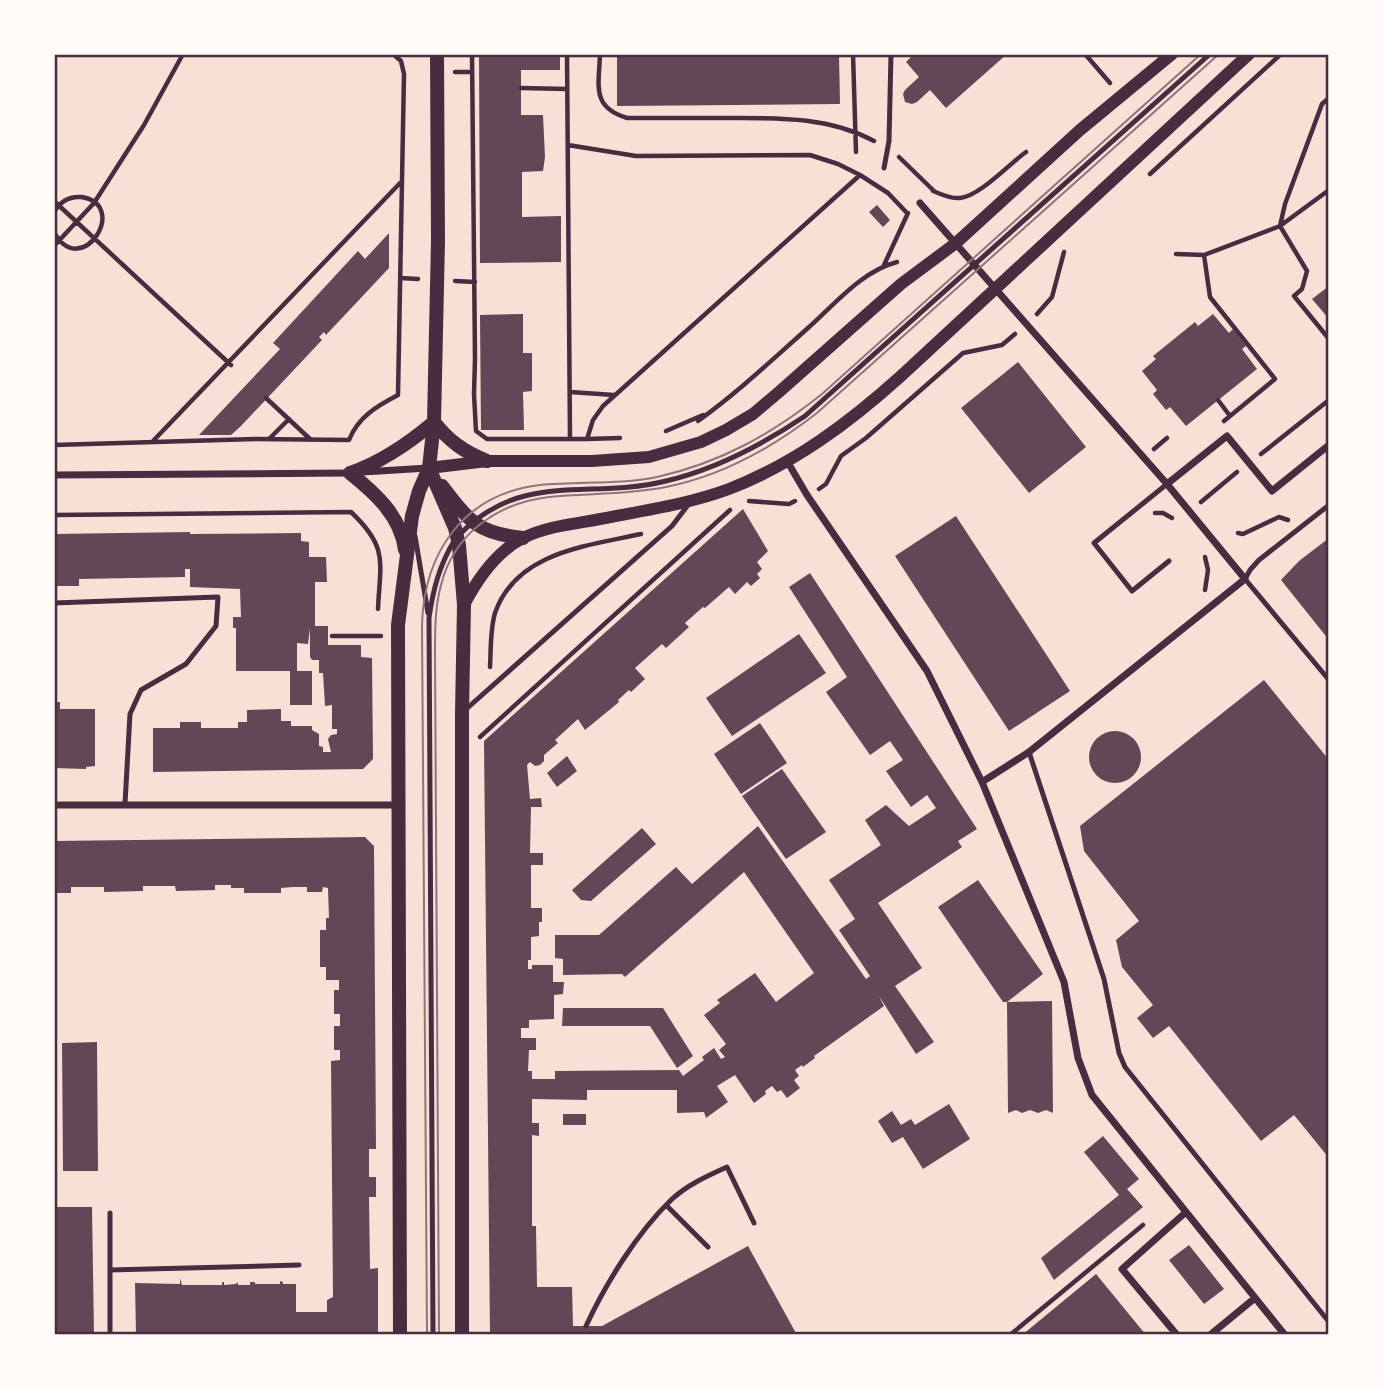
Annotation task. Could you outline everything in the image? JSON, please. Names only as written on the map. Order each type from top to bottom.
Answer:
[{"type":"main road","points":[[400,1335],[398,625],[412,516],[429,468],[434,422],[438,241],[437,54]]},
{"type":"main road","points":[[434,422],[448,439],[466,453],[487,461]]},
{"type":"main road","points":[[406,565],[404,542],[396,521],[382,502],[350,473],[392,454],[434,422]]},
{"type":"main road","points":[[429,468],[472,522],[499,536],[523,538]]},
{"type":"main road","points":[[429,468],[457,537],[464,605],[462,1335]]},
{"type":"street","points":[[54,475],[350,473],[487,461],[592,461],[649,457],[701,442],[753,414],[901,284],[956,243],[1080,130],[1172,54]]},
{"type":"street","points":[[464,605],[488,567],[504,551],[523,538],[562,526],[691,501],[731,488],[787,461],[849,421],[996,289],[1249,54]]},
{"type":"street","points":[[920,203],[1167,484],[1245,579],[1029,752],[982,782]]},
{"type":"street","points":[[1167,484],[1227,436],[1272,491],[1329,445]]},
{"type":"street","points":[[787,461],[807,495],[927,671],[982,782],[1064,982],[1078,1058],[1092,1095],[1285,1335]]},
{"type":"street","points":[[54,805],[399,805]]},
{"type":"street","points":[[1177,1335],[1122,1269],[1186,1212]]},
{"type":"street","points":[[1210,1335],[1255,1298]]},
{"type":"lane","points":[[884,168],[888,149],[891,54]]},
{"type":"lane","points":[[429,618],[435,581],[444,557],[457,537],[472,522],[500,503],[538,492],[631,487],[664,482],[705,470],[740,455],[805,416],[1210,54]]},
{"type":"lane","points":[[1167,484],[1094,543],[1132,591],[1169,561]]},
{"type":"lane","points":[[462,713],[672,526],[691,501]]},
{"type":"lane","points":[[1329,505],[1259,560],[1245,579],[1329,680]]},
{"type":"lane","points":[[412,516],[429,618],[433,1335]]},
{"type":"lane","points":[[54,603],[218,597],[216,626],[186,664],[141,690],[130,714],[125,804]]},
{"type":"lane","points":[[1029,752],[1104,979],[1119,1053],[1125,1067],[1329,1322]]},
{"type":"lane","points":[[586,1326],[598,1301],[632,1248],[667,1206],[701,1179],[727,1167],[754,1223]]},
{"type":"lane","points":[[667,1206],[708,1247]]},
{"type":"lane","points":[[110,1213],[110,1335]]},
{"type":"lane","points":[[110,1270],[299,1265]]},
{"type":"path","points":[[54,246],[94,203],[144,125],[183,54]]},
{"type":"path","points":[[54,445],[268,439],[349,440],[366,414],[398,395],[404,67],[393,54]]},
{"type":"path","points":[[472,54],[476,431],[487,439],[626,438]]},
{"type":"path","points":[[567,54],[570,439]]},
{"type":"path","points":[[600,54],[599,92],[604,106],[616,114],[627,118],[800,119],[835,125],[888,149],[908,164],[934,191],[946,197],[961,198],[975,194],[1032,147]]},
{"type":"path","points":[[853,54],[856,152]]},
{"type":"path","points":[[1085,54],[1114,88]]},
{"type":"path","points":[[1144,180],[1281,54]]},
{"type":"path","points":[[521,88],[567,89]]},
{"type":"path","points":[[1329,98],[1322,104],[1285,204],[1280,226],[1307,271],[1302,289],[1294,296],[1329,339]]},
{"type":"path","points":[[568,145],[636,156],[810,155],[860,174],[888,193],[907,214]]},
{"type":"path","points":[[587,439],[593,420],[603,405],[860,174]]},
{"type":"path","points":[[153,441],[402,180]]},
{"type":"path","points":[[1177,254],[1204,255],[1280,226],[1329,190]]},
{"type":"path","points":[[663,432],[710,412],[761,371],[864,278],[884,265],[907,214],[934,191]]},
{"type":"path","points":[[54,232],[61,241],[72,247],[80,247],[95,241],[102,226],[99,209],[94,203],[79,197],[57,203]]},
{"type":"path","points":[[54,212],[57,203]]},
{"type":"path","points":[[57,203],[229,364]]},
{"type":"path","points":[[807,495],[826,484],[841,456],[866,438],[963,353],[1002,345],[1027,323],[1052,297],[1064,252],[1074,243]]},
{"type":"path","points":[[1204,255],[1210,297],[1275,379],[1219,425]]},
{"type":"path","points":[[570,392],[614,396]]},
{"type":"path","points":[[266,398],[311,439]]},
{"type":"path","points":[[1218,400],[1230,416]]},
{"type":"path","points":[[268,439],[289,419]]},
{"type":"path","points":[[474,742],[739,502]]},
{"type":"path","points":[[54,515],[351,512],[376,541],[380,553],[378,613]]},
{"type":"path","points":[[1238,533],[1243,534],[1279,517],[1289,520],[1297,530]]},
{"type":"path","points":[[332,636],[386,636]]},
{"type":"path","points":[[1010,1335],[1148,1222],[1165,1232]]},
{"type":"building","points":[[479,54],[560,54],[560,70],[521,70],[521,115],[543,115],[545,157],[543,171],[522,172],[522,217],[561,216],[561,262],[480,263]]},
{"type":"building","points":[[617,54],[839,54],[840,104],[617,106]]},
{"type":"building","points":[[914,54],[1007,54],[946,108],[930,90],[917,102],[905,102],[905,90],[919,77],[906,62]]},
{"type":"building","points":[[877,205],[890,220],[883,227],[869,212]]},
{"type":"building","points":[[389,233],[389,268],[326,335],[324,332],[319,337],[322,340],[231,435],[199,435],[280,349],[273,343],[358,251],[365,259]]},
{"type":"building","points":[[1329,286],[1329,319],[1312,299]]},
{"type":"building","points":[[523,314],[523,353],[532,353],[532,391],[523,392],[524,430],[481,430],[480,315]]},
{"type":"building","points":[[1213,314],[1229,333],[1233,329],[1246,346],[1242,349],[1257,369],[1186,426],[1170,407],[1166,410],[1153,394],[1157,390],[1142,371],[1156,359],[1153,356],[1195,322],[1198,326]]},
{"type":"building","points":[[1018,362],[1086,447],[1029,493],[961,408]]},
{"type":"building","points":[[743,509],[768,551],[757,562],[762,569],[757,574],[760,578],[751,586],[747,582],[735,594],[729,587],[703,607],[685,623],[689,627],[666,648],[662,644],[635,668],[645,679],[631,692],[629,690],[619,702],[585,730],[578,719],[555,740],[558,743],[544,755],[544,761],[540,765],[535,766],[530,762],[527,765],[530,799],[541,798],[542,807],[531,807],[530,853],[543,853],[543,865],[531,865],[531,908],[542,908],[542,922],[539,922],[539,936],[531,937],[531,960],[528,960],[528,969],[532,969],[532,965],[553,965],[553,982],[564,982],[563,994],[554,995],[554,1019],[529,1020],[529,1028],[521,1028],[521,1038],[536,1038],[536,1050],[529,1050],[528,1071],[532,1071],[532,1079],[555,1079],[555,1071],[679,1070],[683,1076],[704,1060],[702,1057],[714,1048],[721,1059],[725,1057],[719,1050],[726,1044],[704,1015],[720,1003],[717,1000],[755,973],[776,1002],[814,973],[744,872],[625,977],[622,974],[563,975],[563,959],[555,958],[555,935],[599,935],[676,867],[692,884],[758,826],[866,979],[870,976],[839,930],[855,919],[829,880],[881,845],[865,820],[886,805],[909,826],[936,808],[927,795],[911,807],[886,771],[903,760],[890,741],[870,755],[826,692],[847,677],[789,587],[810,573],[977,829],[958,841],[962,847],[878,903],[922,968],[895,986],[934,1042],[916,1054],[879,996],[884,1006],[814,1056],[815,1058],[803,1067],[802,1065],[795,1070],[799,1076],[794,1080],[800,1088],[787,1098],[781,1090],[777,1092],[772,1086],[754,1103],[735,1075],[717,1086],[728,1102],[706,1118],[704,1112],[677,1113],[677,1090],[587,1090],[587,1100],[532,1099],[532,1123],[539,1123],[539,1136],[532,1135],[532,1226],[536,1226],[537,1287],[572,1287],[573,1326],[602,1326],[748,1246],[797,1335],[490,1335],[484,741]]},
{"type":"building","points":[[956,516],[1070,691],[1009,731],[895,556]]},
{"type":"building","points":[[301,533],[301,541],[309,542],[309,557],[326,557],[327,582],[315,582],[315,626],[328,626],[328,645],[361,645],[361,657],[372,658],[373,759],[363,769],[153,772],[153,728],[180,728],[180,722],[201,722],[201,728],[238,728],[238,722],[247,722],[247,710],[281,709],[281,721],[291,721],[291,726],[312,726],[312,730],[319,734],[319,746],[323,747],[323,752],[331,752],[328,739],[337,734],[337,729],[332,729],[332,705],[325,706],[323,673],[319,673],[319,660],[312,660],[310,657],[310,628],[308,644],[297,643],[297,671],[312,671],[312,705],[290,705],[290,671],[236,671],[236,628],[233,628],[233,617],[241,617],[240,589],[190,587],[190,569],[185,569],[185,577],[79,579],[79,586],[54,586],[54,534]]},
{"type":"building","points":[[1329,538],[1329,640],[1281,580],[1299,561]]},
{"type":"building","points":[[799,634],[826,673],[732,736],[706,698]]},
{"type":"building","points":[[1264,680],[1329,760],[1329,1158],[1294,1115],[1261,1141],[1169,1026],[1153,1038],[1137,1018],[1153,1005],[1122,967],[1116,940],[1139,921],[1084,851],[1080,826]]},
{"type":"building","points":[[54,702],[60,702],[60,709],[95,709],[95,766],[86,769],[54,768]]},
{"type":"building","points":[[760,723],[787,763],[741,794],[714,754]]},
{"type":"building","points":[[1115,731],[1134,738],[1141,757],[1134,776],[1115,783],[1096,776],[1089,757],[1096,738]]},
{"type":"building","points":[[567,756],[577,771],[557,787],[547,773]]},
{"type":"building","points":[[782,769],[826,832],[786,859],[742,796]]},
{"type":"building","points":[[642,828],[656,844],[591,901],[581,900],[572,890]]},
{"type":"building","points":[[365,837],[374,846],[376,1149],[369,1149],[369,1177],[376,1177],[376,1197],[369,1197],[370,1269],[378,1268],[378,1335],[136,1335],[135,1283],[180,1284],[180,1278],[182,1285],[222,1285],[222,1282],[224,1285],[238,1282],[238,1285],[250,1285],[250,1282],[280,1284],[280,1281],[283,1284],[296,1284],[296,1312],[327,1312],[327,1300],[333,1297],[331,1061],[340,1060],[340,1050],[334,1050],[334,1026],[340,1026],[340,1014],[334,1014],[334,990],[339,990],[339,980],[326,980],[326,967],[320,967],[320,930],[326,930],[326,918],[329,918],[328,888],[323,887],[322,892],[307,892],[307,887],[293,887],[281,888],[281,893],[244,893],[244,888],[231,888],[231,885],[215,885],[215,890],[176,891],[175,886],[143,886],[143,891],[104,892],[104,887],[71,887],[71,893],[54,893],[54,841]]},
{"type":"building","points":[[978,880],[1043,974],[1007,1002],[1003,1002],[938,907]]},
{"type":"building","points":[[1052,1001],[1053,1113],[1030,1110],[1022,1113],[1016,1110],[1008,1113],[1007,1002]]},
{"type":"building","points":[[563,1008],[663,1008],[693,1056],[677,1068],[650,1026],[562,1026]]},
{"type":"building","points":[[97,1042],[98,1171],[63,1171],[62,1043]]},
{"type":"building","points":[[949,1104],[970,1139],[923,1169],[903,1137],[892,1143],[878,1121],[892,1111],[901,1125],[911,1119],[915,1125]]},
{"type":"building","points":[[563,1114],[586,1114],[586,1125],[563,1125]]},
{"type":"building","points":[[1103,1136],[1139,1179],[1127,1189],[1143,1207],[1054,1280],[1041,1258],[1119,1195],[1084,1152]]},
{"type":"building","points":[[54,1207],[92,1207],[94,1335],[54,1335]]},
{"type":"building","points":[[1189,1245],[1224,1289],[1204,1304],[1169,1260]]},
{"type":"building","points":[[1096,1274],[1146,1335],[1022,1335]]},
{"type":"tram line","points":[[427,1335],[422,625],[425,598],[440,551],[453,531],[470,514],[490,500],[513,491],[540,485],[657,477],[724,455],[784,422],[822,394],[1201,54]]},
{"type":"tram line","points":[[439,1335],[435,636],[441,585],[456,550],[481,524],[512,506],[549,497],[637,491],[687,482],[727,468],[782,438],[817,413],[1219,54]]}]
